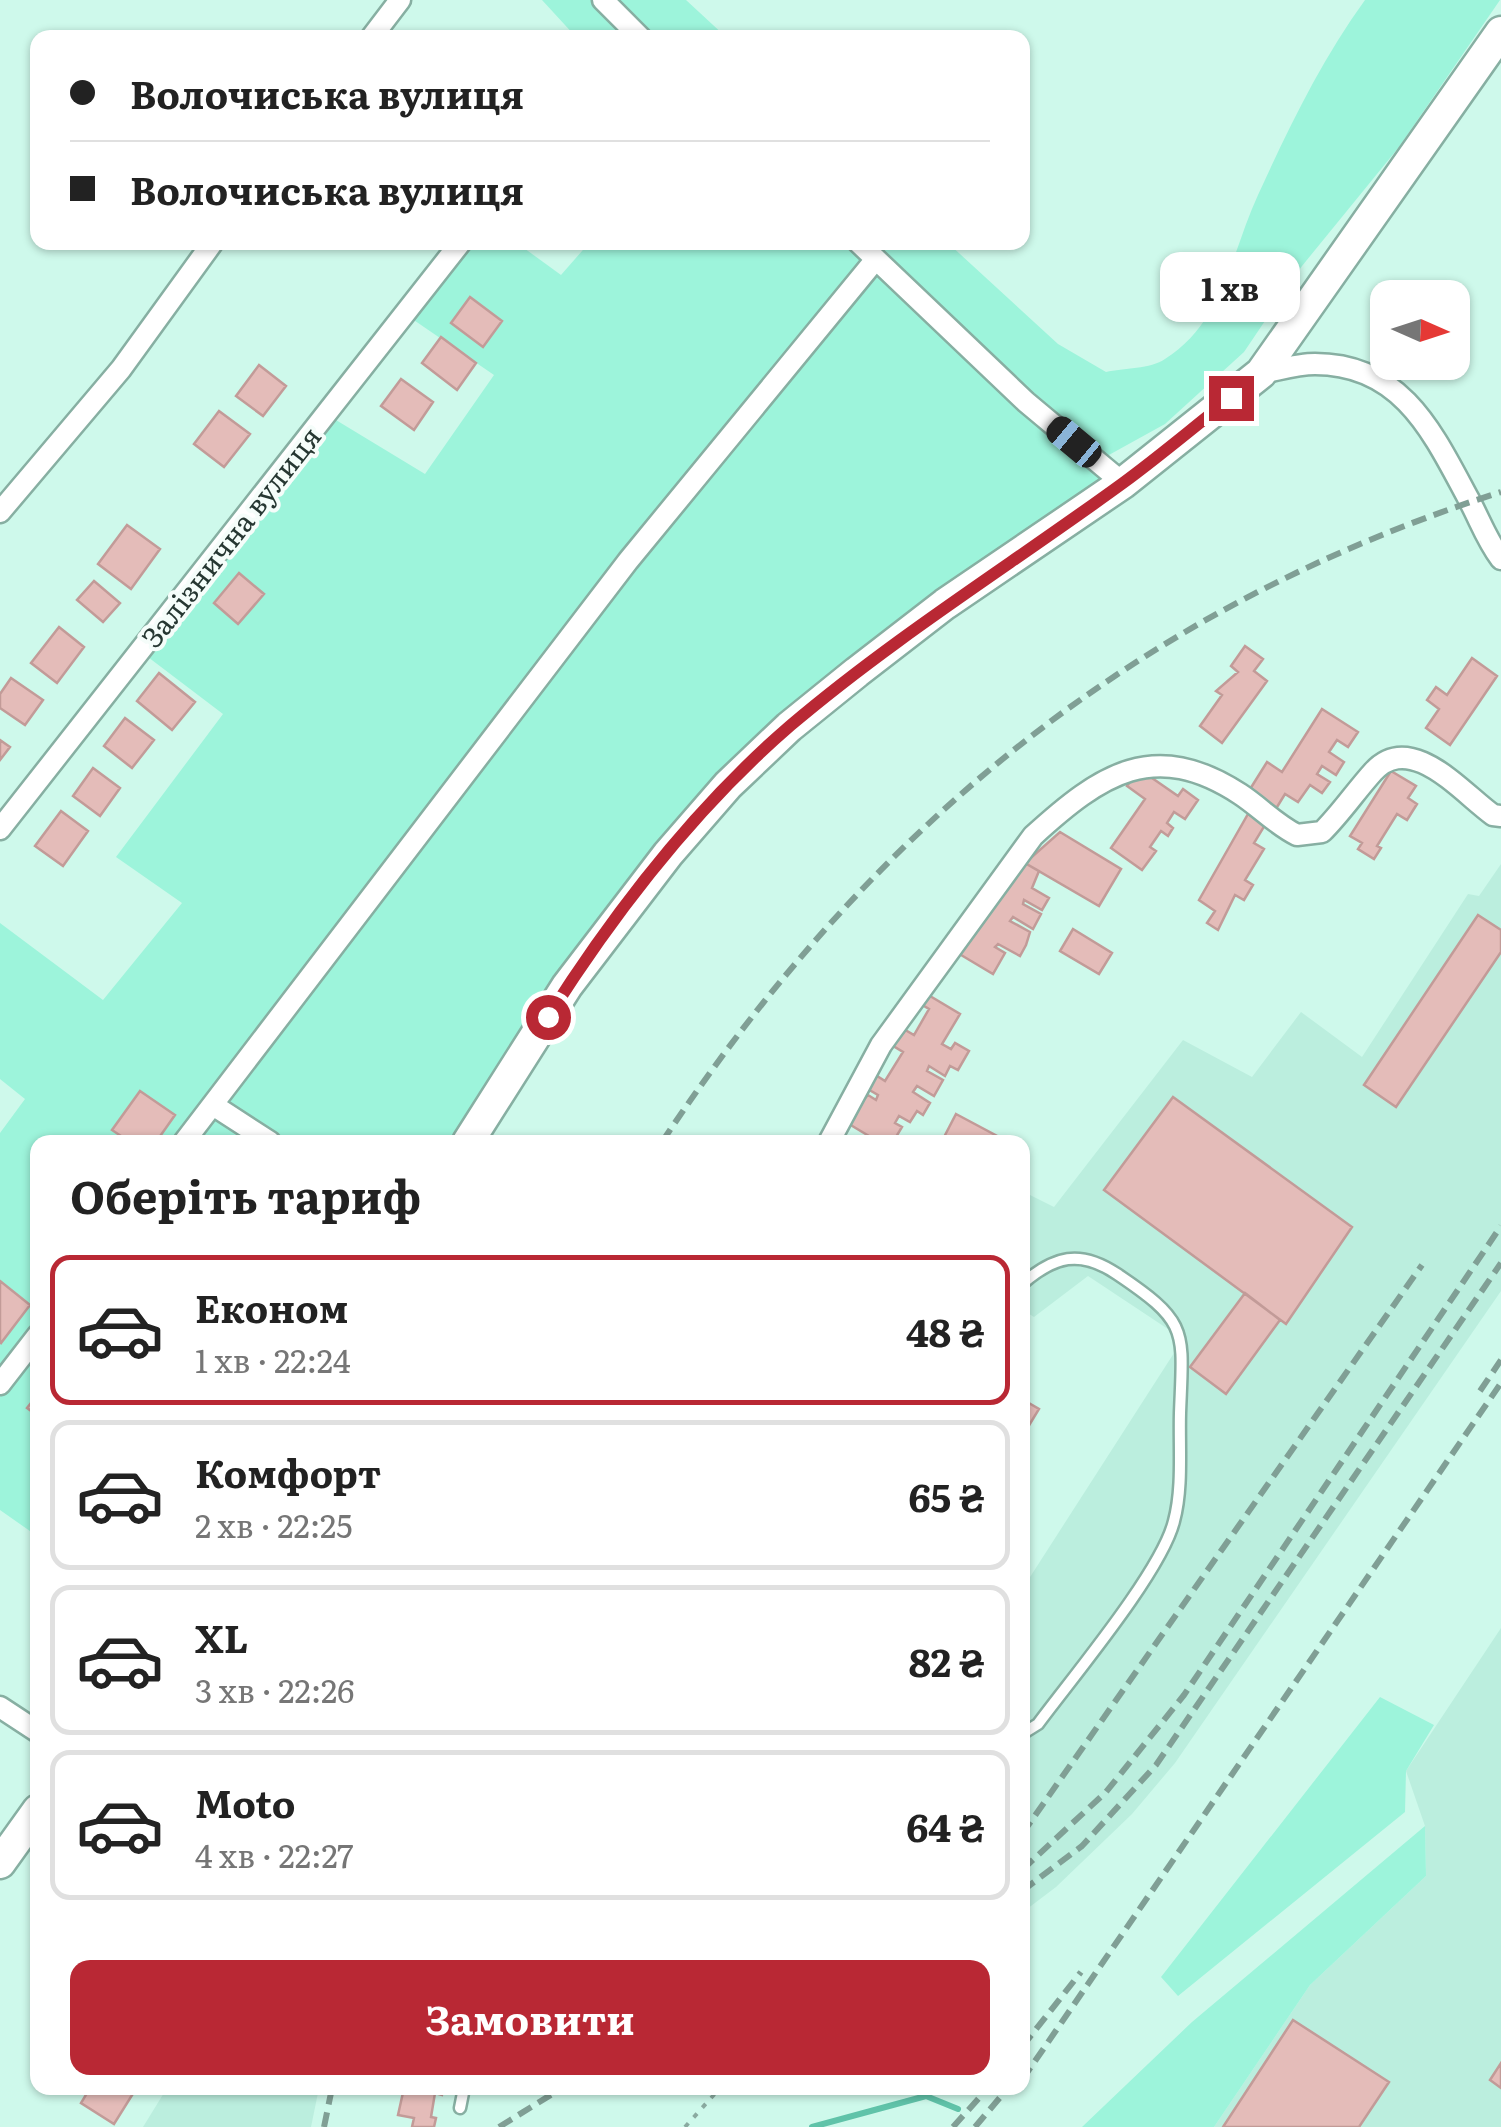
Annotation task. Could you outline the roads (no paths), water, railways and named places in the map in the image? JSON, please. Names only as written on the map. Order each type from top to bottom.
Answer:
[{"type":"main road","points":[[472,1135],[567,986],[668,854],[728,785],[789,727],[930,616],[1123,483],[1261,373],[1501,32]]},
{"type":"main road","points":[[0,1863],[30,1821]]},
{"type":"street","points":[[377,30],[400,0]]},
{"type":"street","points":[[603,0],[633,30]]},
{"type":"street","points":[[0,512],[121,368],[207,250]]},
{"type":"street","name":"Залізнична вулиця","points":[[0,829],[455,250]]},
{"type":"street","points":[[866,250],[1026,402],[1123,483]]},
{"type":"street","points":[[189,1135],[628,562],[876,259]]},
{"type":"street","points":[[1261,373],[1316,364],[1378,382],[1408,399],[1431,426],[1484,536],[1501,559]]},
{"type":"street","points":[[833,1135],[881,1045],[1032,836],[1060,810],[1120,771],[1172,764],[1189,767],[1244,796],[1297,834],[1322,832],[1376,768],[1393,758],[1414,758],[1492,815],[1501,816]]},
{"type":"street","points":[[213,1104],[260,1135]]},
{"type":"street","points":[[0,1384],[30,1345]]},
{"type":"street","points":[[0,1707],[30,1727]]},
{"type":"lane","points":[[1030,1277],[1046,1263],[1068,1258],[1100,1262],[1160,1303],[1183,1338],[1174,1522],[1146,1575],[1038,1724],[1030,1729]]},
{"type":"lane","points":[[460,2108],[463,2095]]},
{"type":"waterway","points":[[812,2127],[926,2096],[958,2109]]},
{"type":"railway","points":[[667,1135],[743,1028],[830,924],[923,828],[1023,742],[1131,666],[1246,598],[1369,540],[1501,492]]},
{"type":"railway","points":[[1030,1863],[1106,1792],[1184,1695],[1501,1226]]},
{"type":"railway","points":[[1030,1885],[1082,1846],[1156,1765],[1501,1263]]},
{"type":"railway","points":[[1030,1823],[1422,1265]]},
{"type":"railway","points":[[1480,1391],[1501,1360]]},
{"type":"railway","points":[[1030,2068],[1501,1383]]},
{"type":"railway","points":[[1030,2037],[1081,1972]]},
{"type":"railway","points":[[324,2127],[331,2095]]},
{"type":"railway","points":[[499,2127],[551,2095]]},
{"type":"railway","points":[[953,2127],[982,2095]]},
{"type":"railway","points":[[975,2127],[1002,2095]]}]
